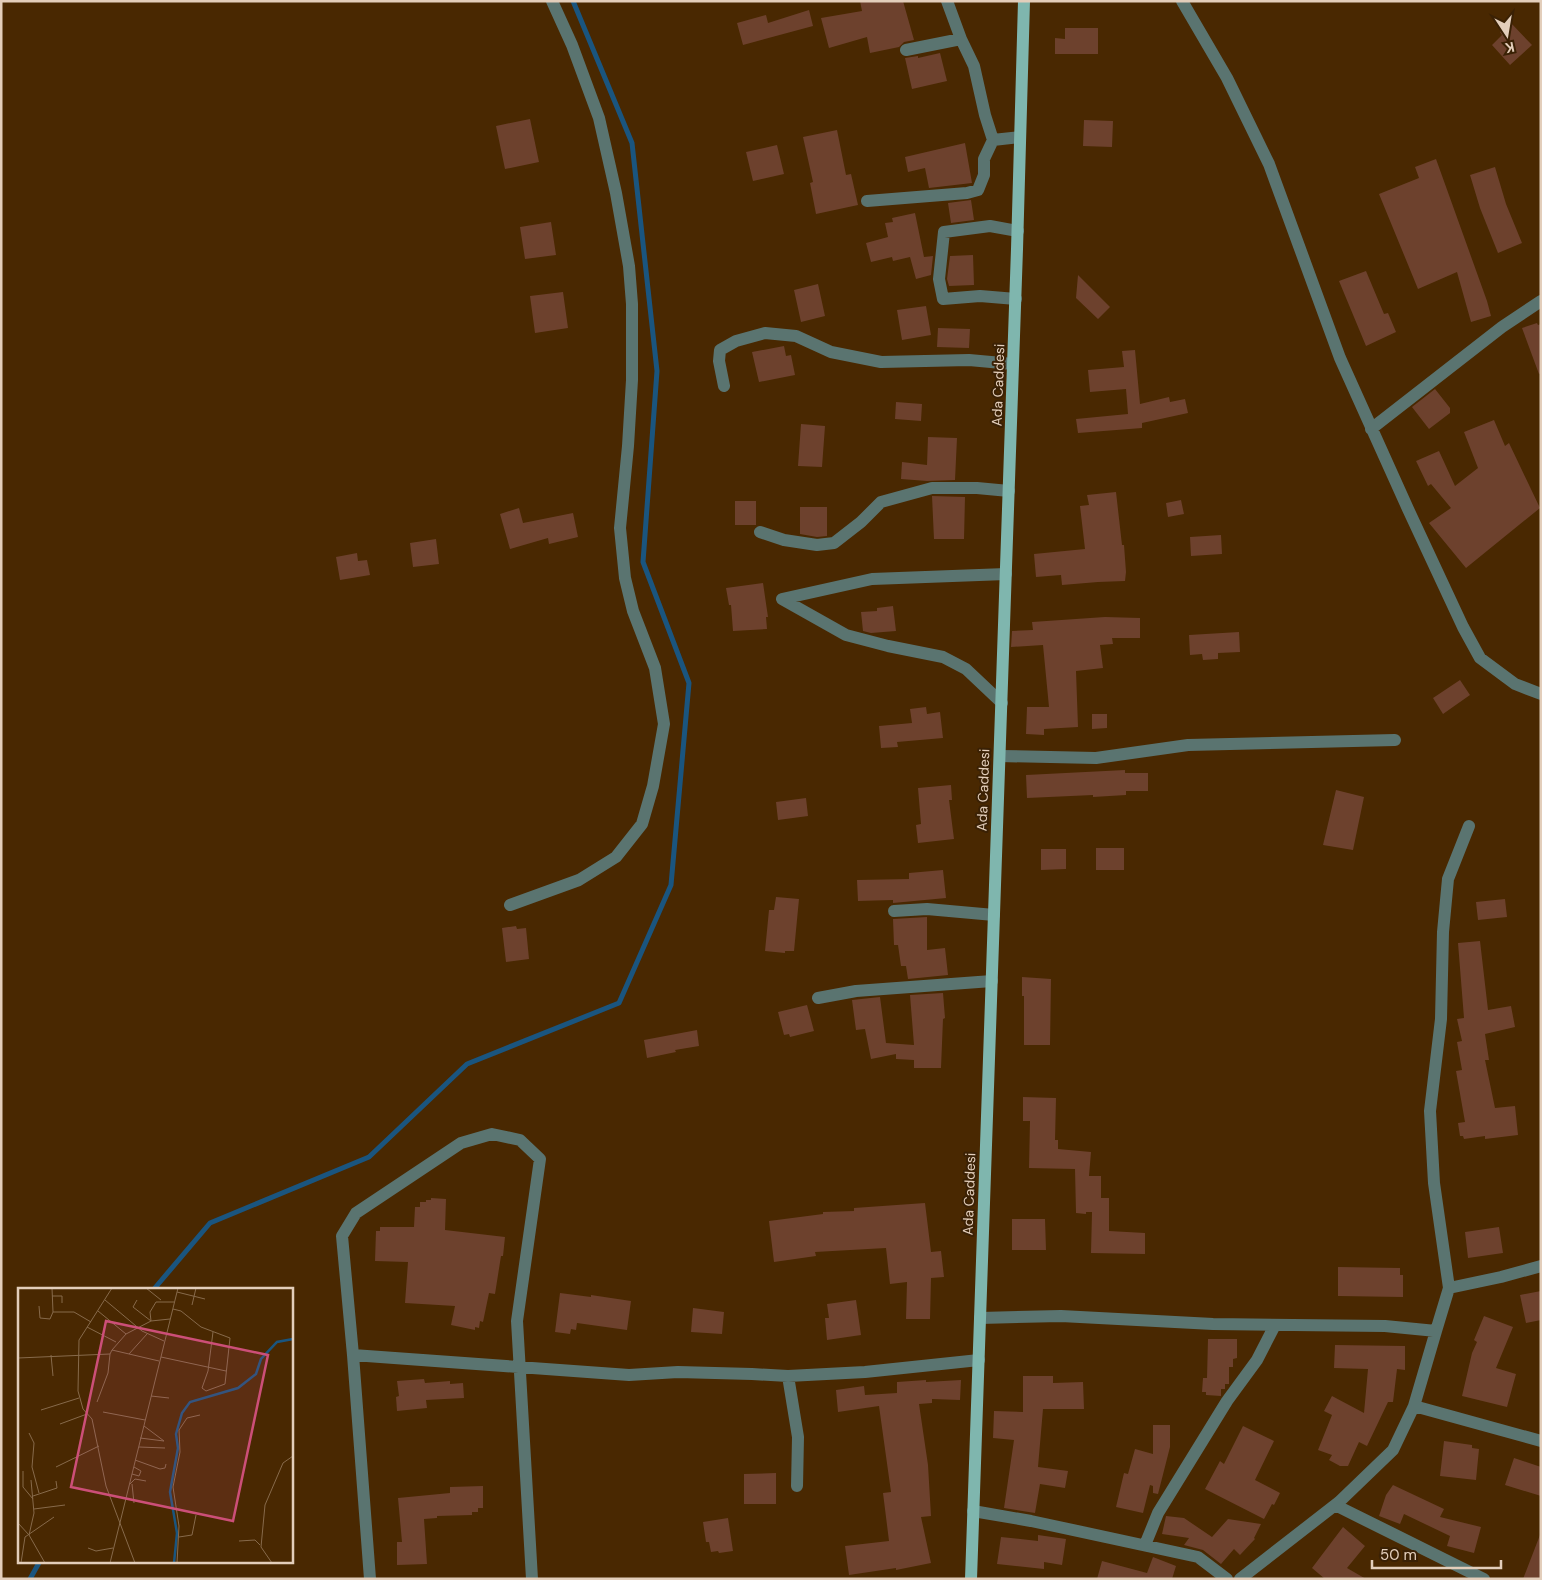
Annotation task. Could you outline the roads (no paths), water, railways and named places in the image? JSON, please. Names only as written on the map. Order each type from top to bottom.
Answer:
[{"type":"main road","name":"Ada Caddesi","points":[[971,1579],[1016,299],[1024,1]]},
{"type":"street","points":[[510,905],[579,880],[616,857],[642,824],[653,786],[664,724],[655,668],[633,611],[624,578],[620,528],[632,380],[632,304],[629,266],[616,193],[599,118],[572,45],[552,1]]},
{"type":"street","points":[[867,201],[967,193],[978,190],[984,175],[984,159],[993,140],[985,115],[974,66],[947,1]]},
{"type":"street","points":[[1182,1],[1228,78],[1269,164],[1340,358],[1463,627],[1480,658],[1515,684],[1541,694]]},
{"type":"street","points":[[906,50],[961,38]]},
{"type":"street","points":[[993,140],[1020,137]]},
{"type":"street","points":[[1016,299],[980,296],[943,299],[938,279],[944,232],[990,226],[1018,231]]},
{"type":"street","points":[[1371,429],[1502,327],[1541,301]]},
{"type":"street","points":[[724,386],[719,361],[720,350],[736,341],[765,333],[796,336],[831,352],[881,362],[969,360],[1013,364]]},
{"type":"street","points":[[760,532],[784,540],[816,544],[834,543],[861,522],[881,502],[932,488],[977,488],[1009,491]]},
{"type":"street","points":[[1002,703],[966,669],[943,657],[846,635],[782,599],[872,579],[1006,574]]},
{"type":"street","points":[[1000,756],[1096,758],[1188,745],[1395,740]]},
{"type":"street","points":[[1240,1579],[1335,1505],[1393,1450],[1414,1406],[1449,1288],[1434,1183],[1430,1112],[1441,1019],[1443,932],[1448,879],[1469,826]]},
{"type":"street","points":[[894,911],[927,909],[994,915]]},
{"type":"street","points":[[818,998],[856,991],[992,980]]},
{"type":"street","points":[[370,1579],[342,1236],[356,1213],[461,1143],[492,1134],[520,1140],[540,1159],[517,1321],[532,1579]]},
{"type":"street","points":[[1449,1288],[1541,1266]]},
{"type":"street","points":[[980,1318],[1060,1316],[1213,1324],[1385,1326],[1436,1331]]},
{"type":"street","points":[[1145,1545],[1158,1513],[1227,1401],[1257,1360],[1275,1324]]},
{"type":"street","points":[[353,1355],[629,1375],[678,1372],[788,1376],[865,1372],[979,1360]]},
{"type":"street","points":[[788,1376],[798,1438],[797,1486]]},
{"type":"street","points":[[1414,1406],[1541,1441]]},
{"type":"street","points":[[1335,1505],[1484,1579]]},
{"type":"street","points":[[973,1511],[1031,1521],[1198,1557],[1227,1579]]},
{"type":"waterway","points":[[155,1288],[210,1223],[369,1157],[467,1064],[619,1003],[671,885],[689,683],[643,562],[657,371],[632,143],[573,1]]},
{"type":"waterway","points":[[30,1579],[39,1562]]}]
